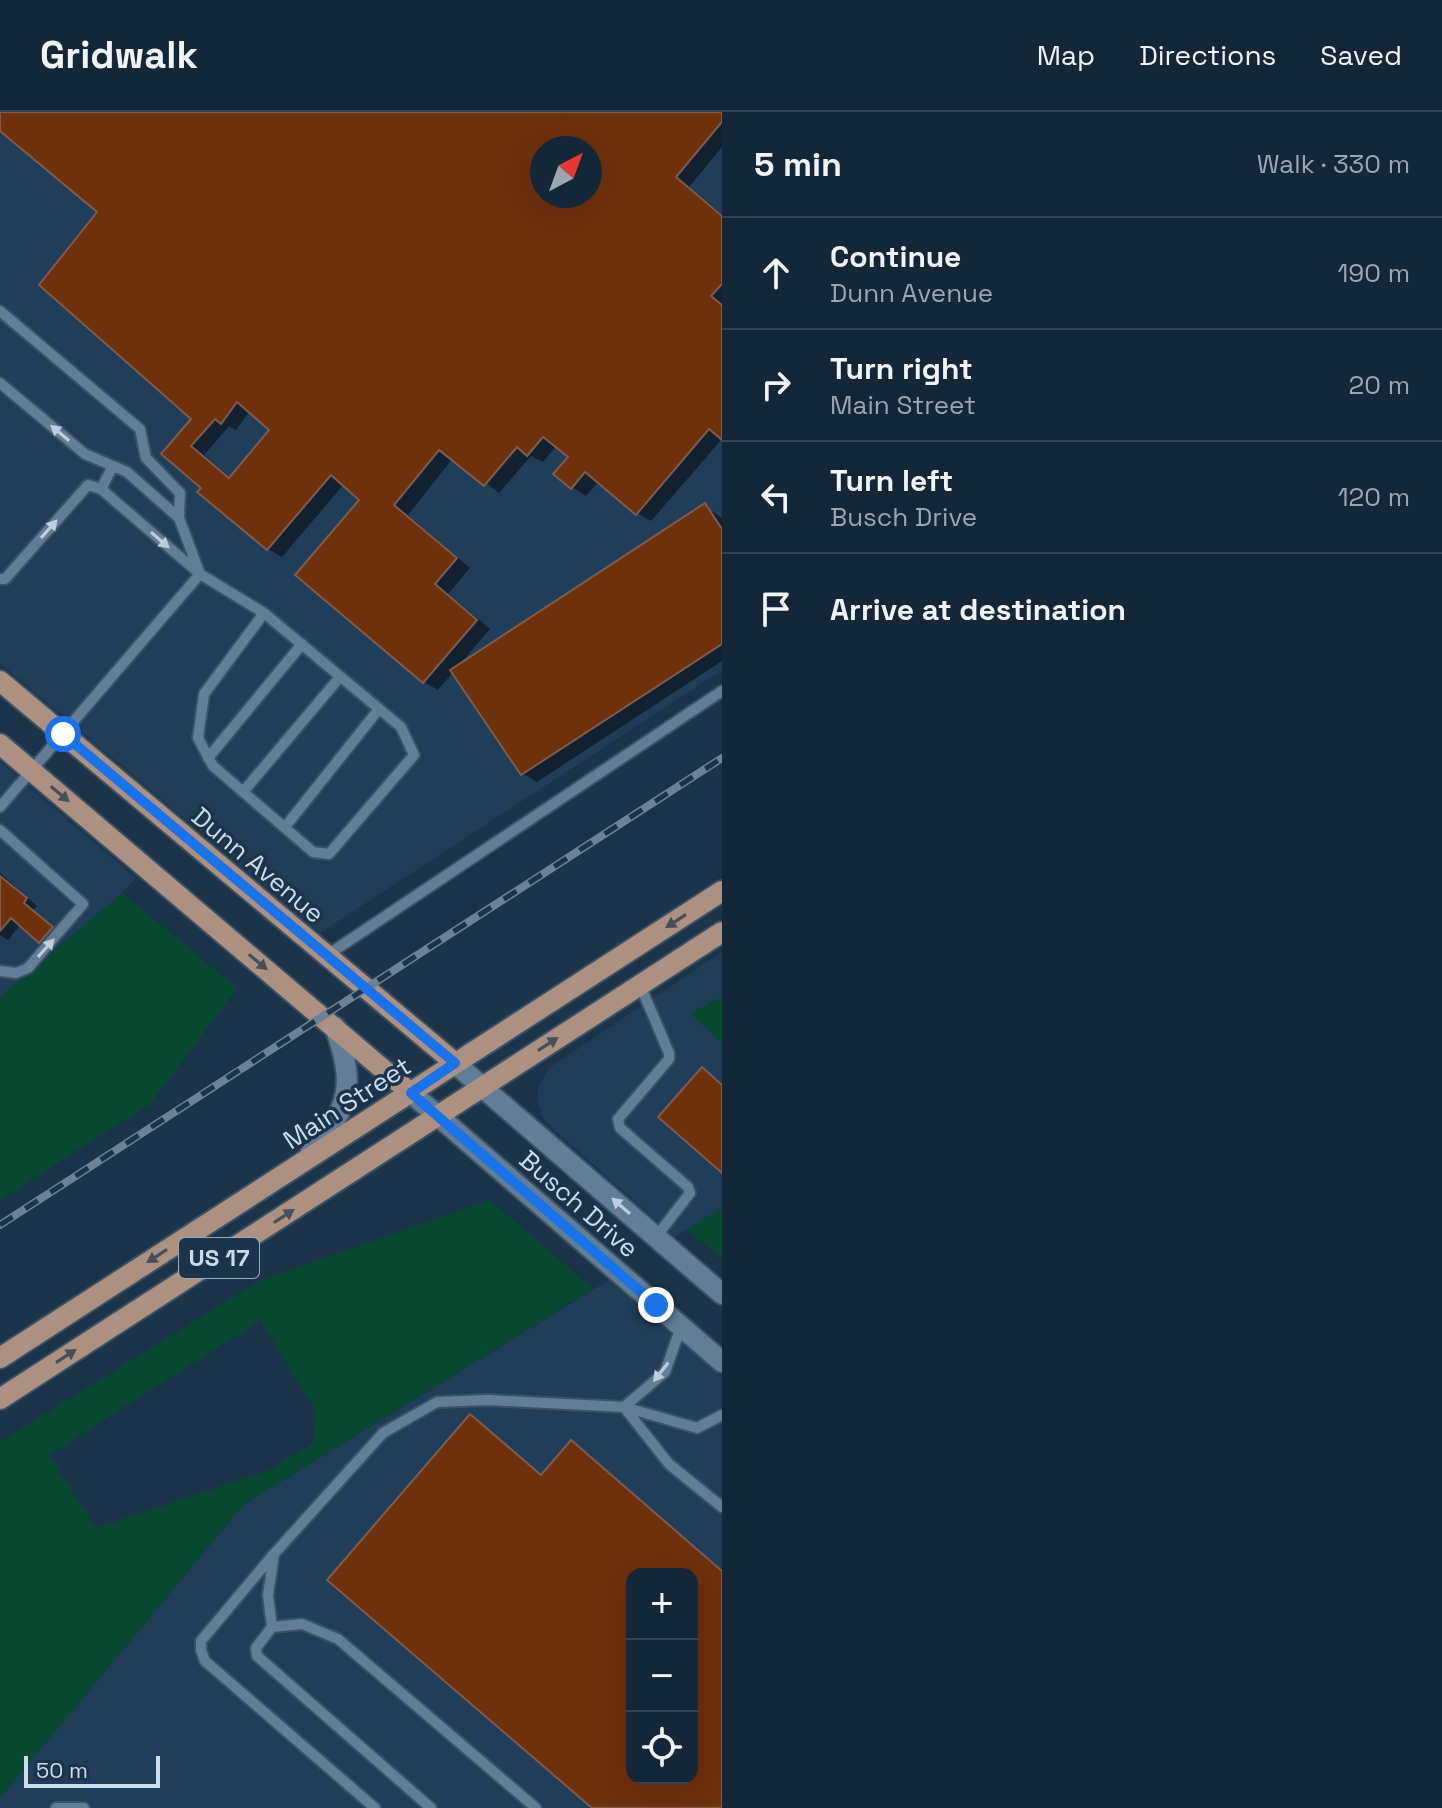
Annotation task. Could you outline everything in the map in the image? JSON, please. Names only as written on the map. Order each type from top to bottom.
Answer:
[{"type":"main road","name":"Dunn Avenue","points":[[0,681],[455,1063]]},
{"type":"main road","points":[[0,744],[411,1093]]},
{"type":"main road","name":"Main Street","points":[[0,1358],[722,891]]},
{"type":"main road","name":"US 17","points":[[0,1399],[722,932]]},
{"type":"street","points":[[304,1162],[333,1126],[346,1098],[346,1057],[335,1027]]},
{"type":"street","name":"Dunn Avenue","points":[[455,1063],[482,1087]]},
{"type":"street","name":"Busch Drive","points":[[482,1087],[722,1294]]},
{"type":"street","points":[[411,1093],[438,1116]]},
{"type":"street","name":"Busch Drive","points":[[438,1116],[722,1362]]},
{"type":"lane","points":[[0,311],[140,429],[146,458],[180,493],[179,518],[200,574]]},
{"type":"lane","points":[[0,383],[85,454],[127,472],[179,518]]},
{"type":"lane","points":[[101,489],[113,466]]},
{"type":"lane","points":[[0,579],[5,579],[88,485],[101,489],[200,574],[264,613],[302,644],[401,727],[414,755],[329,854],[313,852],[213,766],[198,738],[204,694],[264,613]]},
{"type":"lane","points":[[0,807],[200,574]]},
{"type":"lane","points":[[208,758],[302,644]]},
{"type":"lane","points":[[243,792],[340,677]]},
{"type":"lane","points":[[326,956],[722,691]]},
{"type":"lane","points":[[285,827],[379,709]]},
{"type":"lane","points":[[0,830],[83,904],[28,968],[16,973],[0,971]]},
{"type":"lane","points":[[640,985],[669,1059],[618,1119],[618,1123],[688,1187],[690,1193],[656,1237]]},
{"type":"lane","points":[[624,1407],[665,1372],[681,1327]]},
{"type":"lane","points":[[375,1808],[205,1661],[201,1641],[274,1554],[383,1433],[437,1402],[488,1400],[624,1407],[697,1428],[722,1415]]},
{"type":"lane","points":[[624,1407],[669,1464],[722,1507]]},
{"type":"lane","points":[[274,1554],[268,1595],[272,1627],[256,1648],[257,1656],[431,1808]]},
{"type":"lane","points":[[272,1627],[302,1624],[338,1639],[536,1808]]},
{"type":"lane","points":[[56,1808],[84,1808]]},
{"type":"shaded area","points":[[0,112],[722,112],[722,670],[320,933],[0,663]]},
{"type":"shaded area","points":[[0,762],[136,878],[0,997]]},
{"type":"shaded area","points":[[722,952],[722,997],[691,1013],[722,1043],[722,1208],[675,1237],[551,1127],[542,1116],[538,1088],[549,1068]]},
{"type":"shaded area","points":[[609,1280],[722,1377],[722,1808],[0,1808],[0,1798],[243,1505]]},
{"type":"green space","points":[[122,893],[237,988],[150,1104],[0,1200],[0,997]]},
{"type":"green space","points":[[722,997],[722,1043],[690,1013]]},
{"type":"green space","points":[[490,1200],[593,1289],[243,1505],[0,1798],[0,1442],[261,1280]],"holes":[[[261,1320],[316,1412],[313,1443],[269,1470],[96,1528],[49,1455]]]},
{"type":"green space","points":[[722,1208],[722,1257],[686,1230]]},
{"type":"building","points":[[0,112],[722,112],[722,122],[676,177],[722,216],[722,284],[711,296],[722,305],[722,440],[709,429],[636,515],[585,472],[571,489],[553,474],[568,457],[543,437],[527,456],[517,447],[484,486],[439,450],[394,505],[457,558],[435,584],[477,620],[423,683],[295,575],[359,500],[331,475],[267,550],[197,492],[201,488],[161,454],[191,419],[39,285],[97,212],[0,131]],"holes":[[[237,402],[269,430],[229,478],[191,446],[215,419],[221,424]]]},
{"type":"building","points":[[705,503],[722,529],[722,644],[521,775],[450,670]]},
{"type":"building","points":[[0,876],[27,898],[24,903],[53,927],[39,943],[11,918],[0,931]]},
{"type":"building","points":[[702,1067],[722,1085],[722,1173],[658,1117]]},
{"type":"building","points":[[470,1414],[541,1475],[571,1440],[722,1571],[722,1808],[592,1808],[327,1580]]},
{"type":"railway","points":[[0,1225],[722,758]]},
{"type":"route","points":[[63,734],[455,1063],[411,1093],[656,1305]]}]
